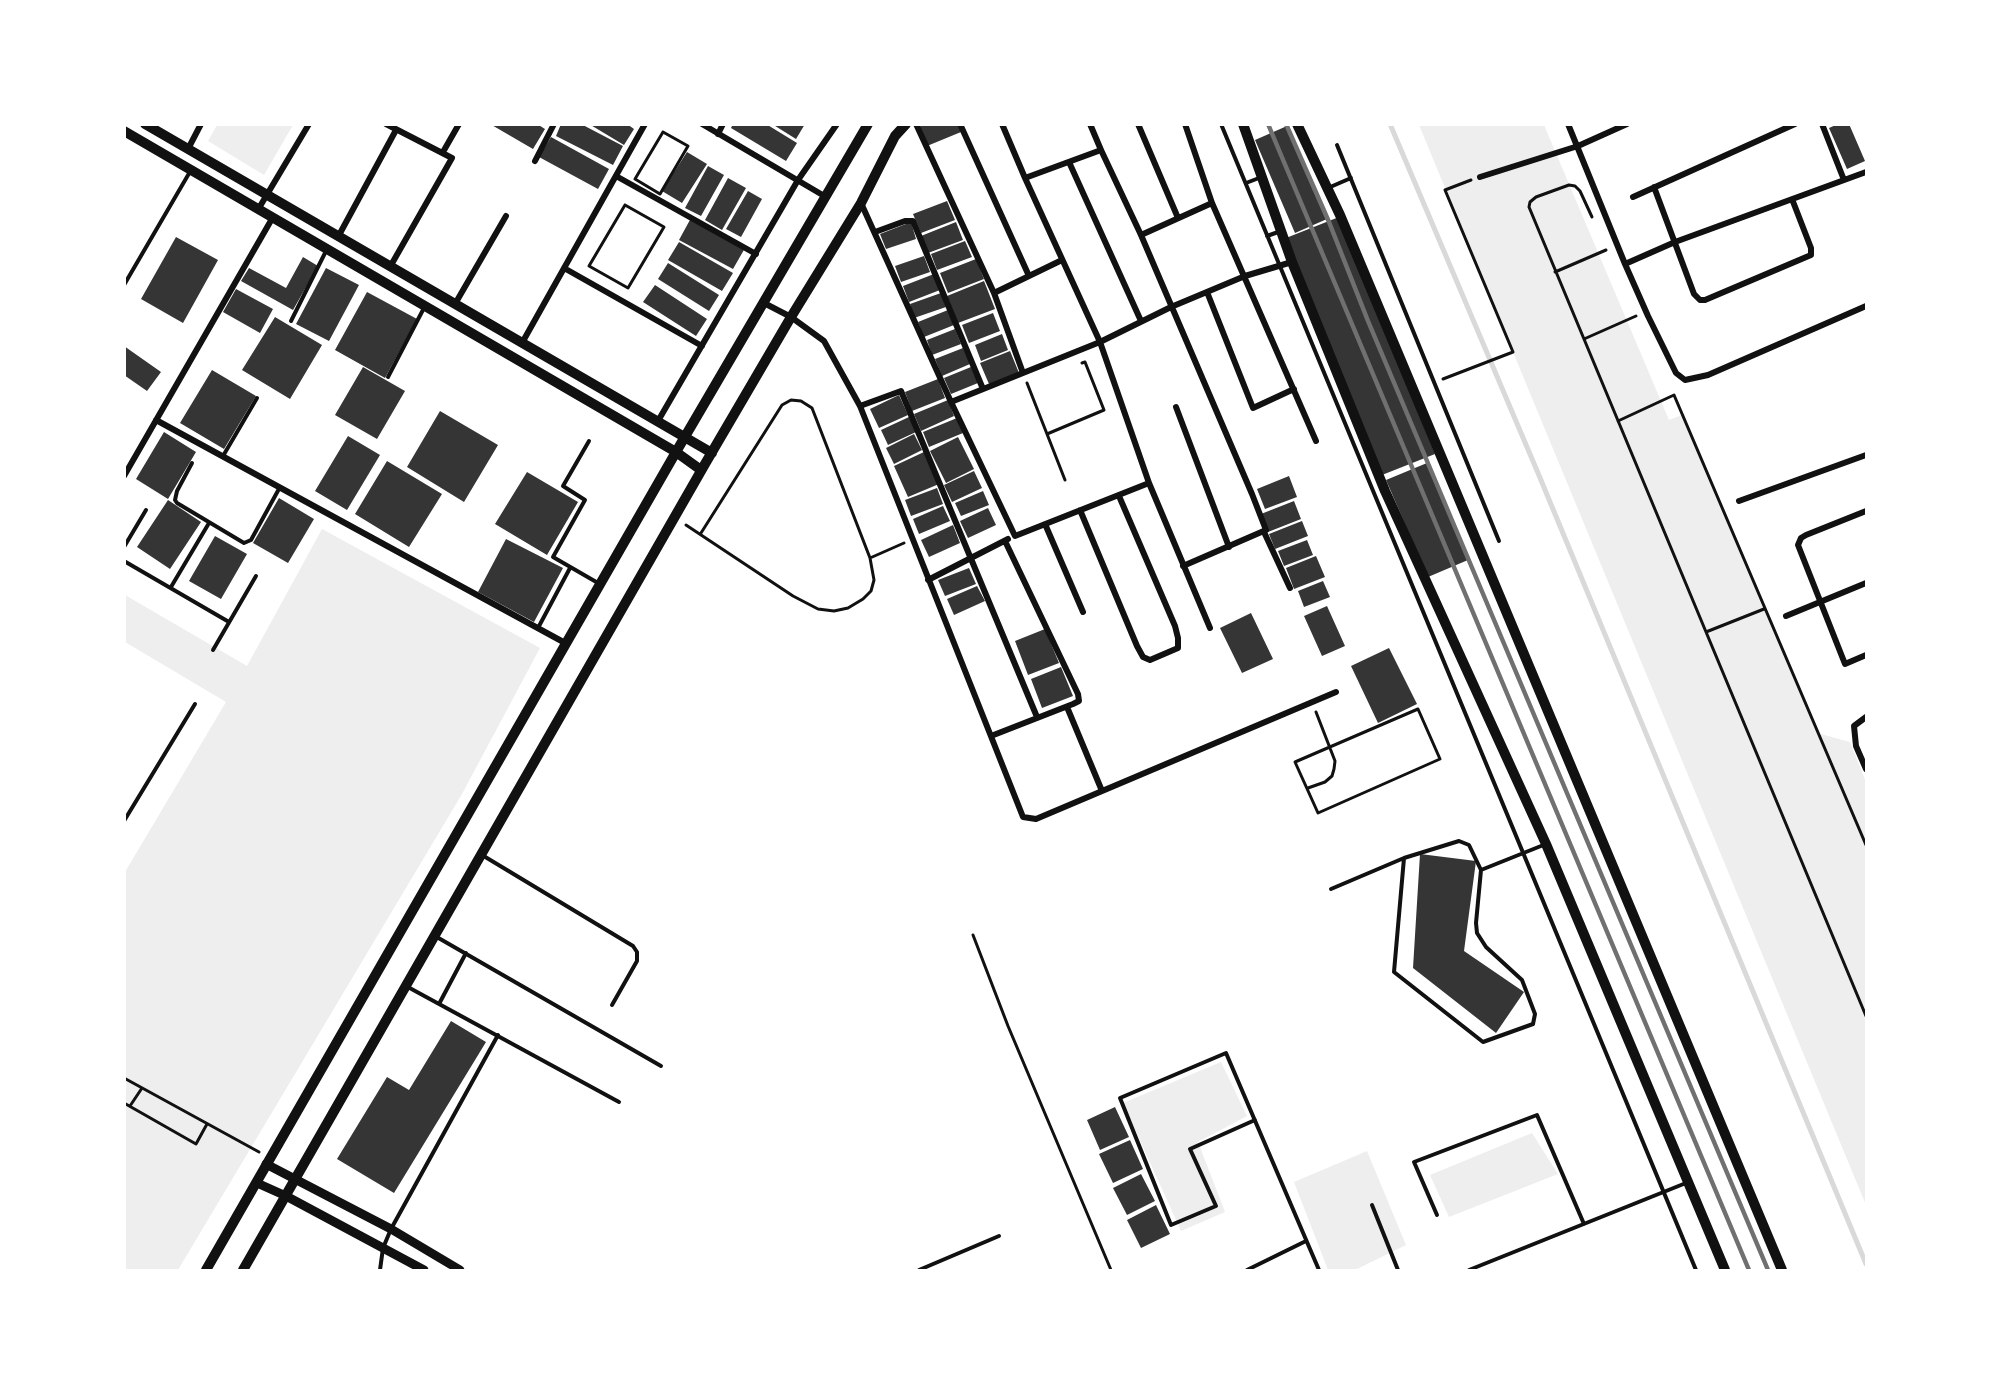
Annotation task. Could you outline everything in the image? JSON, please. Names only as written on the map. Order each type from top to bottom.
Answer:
[{"type":"main road","points":[[146,124],[711,453]]},
{"type":"main road","points":[[206,1270],[867,124]]},
{"type":"main road","points":[[243,1270],[711,453],[861,203],[895,136],[906,124]]},
{"type":"main road","points":[[1244,124],[1292,262],[1381,480],[1546,844],[1725,1270]]},
{"type":"main road","points":[[1297,124],[1340,215],[1782,1270]]},
{"type":"main road","points":[[124,131],[676,452],[701,471]]},
{"type":"street","points":[[188,149],[201,124]]},
{"type":"street","points":[[259,208],[309,124]]},
{"type":"street","points":[[386,124],[452,158],[390,267]]},
{"type":"street","points":[[443,152],[459,124]]},
{"type":"street","points":[[535,161],[554,124]]},
{"type":"street","points":[[522,343],[645,124]]},
{"type":"street","points":[[702,124],[826,197]]},
{"type":"street","points":[[718,134],[723,124]]},
{"type":"street","points":[[658,421],[798,180],[837,124]]},
{"type":"street","points":[[916,124],[994,293],[1023,374]]},
{"type":"street","points":[[960,124],[1029,276]]},
{"type":"street","points":[[1002,124],[1100,342],[1149,483],[1209,628]]},
{"type":"street","points":[[1090,124],[1141,235],[1252,494],[1265,528],[1264,532],[1290,588]]},
{"type":"street","points":[[1138,124],[1178,218]]},
{"type":"street","points":[[1185,124],[1212,203],[1316,441]]},
{"type":"street","points":[[1568,124],[1625,264],[1677,373],[1685,380],[1708,375],[1866,306]]},
{"type":"street","points":[[1480,177],[1578,146],[1627,124]]},
{"type":"street","points":[[1633,197],[1795,124]]},
{"type":"street","points":[[1822,124],[1844,180]]},
{"type":"street","points":[[338,237],[396,130]]},
{"type":"street","points":[[1025,178],[1101,150]]},
{"type":"street","points":[[1069,162],[1141,321]]},
{"type":"street","points":[[1625,264],[1675,242],[1866,172]]},
{"type":"street","points":[[616,176],[756,254]]},
{"type":"street","points":[[1654,187],[1694,294],[1700,300],[1705,300],[1811,255],[1811,248],[1792,199]]},
{"type":"street","points":[[861,203],[951,402],[1015,536]]},
{"type":"street","points":[[1141,235],[1212,203]]},
{"type":"street","points":[[455,304],[506,216]]},
{"type":"street","points":[[124,476],[273,217]]},
{"type":"street","points":[[875,232],[905,221],[913,221],[983,389]]},
{"type":"street","points":[[994,293],[1062,260]]},
{"type":"street","points":[[951,402],[1100,342],[1171,307],[1245,276],[1292,262]]},
{"type":"street","points":[[564,268],[702,346]]},
{"type":"street","points":[[1207,292],[1253,408],[1294,389]]},
{"type":"street","points":[[764,303],[791,317],[824,341],[860,406],[1023,817],[1036,819],[1336,692]]},
{"type":"street","points":[[860,406],[901,391],[1037,717]]},
{"type":"street","points":[[1176,407],[1229,547]]},
{"type":"street","points":[[156,420],[567,644]]},
{"type":"street","points":[[1739,501],[1866,455]]},
{"type":"street","points":[[928,580],[1015,536],[1149,483]]},
{"type":"street","points":[[1080,510],[1137,646],[1143,657],[1150,660],[1178,648],[1178,638],[1175,626],[1119,495]]},
{"type":"street","points":[[1866,511],[1801,538],[1798,545],[1845,664],[1866,655]]},
{"type":"street","points":[[1045,524],[1083,612]]},
{"type":"street","points":[[1183,566],[1264,532]]},
{"type":"street","points":[[991,736],[1079,701],[1078,694],[1005,541]]},
{"type":"street","points":[[1786,616],[1866,583]]},
{"type":"street","points":[[1067,707],[1102,791]]},
{"type":"street","points":[[1866,717],[1854,726],[1856,746],[1866,769]]},
{"type":"street","points":[[269,1162],[295,1179],[391,1229],[460,1270]]},
{"type":"street","points":[[257,1183],[286,1196],[424,1270]]},
{"type":"lane","points":[[1221,124],[1696,1270]]},
{"type":"lane","points":[[1337,145],[1499,541]]},
{"type":"lane","points":[[124,285],[192,170]]},
{"type":"lane","points":[[1246,183],[1262,177]]},
{"type":"lane","points":[[1327,188],[1351,178]]},
{"type":"lane","points":[[1267,236],[1282,230]]},
{"type":"lane","points":[[291,321],[328,249]]},
{"type":"lane","points":[[388,377],[425,305]]},
{"type":"lane","points":[[223,456],[257,398]]},
{"type":"lane","points":[[589,441],[563,486],[585,500],[553,557],[601,585]]},
{"type":"lane","points":[[192,463],[177,491],[175,500],[177,504],[239,541],[251,540],[280,487]]},
{"type":"lane","points":[[124,547],[146,510]]},
{"type":"lane","points":[[171,587],[209,523]]},
{"type":"lane","points":[[1392,538],[1404,532]]},
{"type":"lane","points":[[124,561],[229,622]]},
{"type":"lane","points":[[538,628],[570,568]]},
{"type":"lane","points":[[213,650],[256,576]]},
{"type":"lane","points":[[124,820],[195,704]]},
{"type":"lane","points":[[1331,889],[1404,858],[1460,841],[1472,847],[1481,870],[1477,933],[1486,947],[1522,980],[1535,1014],[1533,1024],[1483,1042],[1394,972],[1404,858]]},
{"type":"lane","points":[[1481,870],[1546,844]]},
{"type":"lane","points":[[481,855],[633,946],[637,952],[637,961],[612,1005]]},
{"type":"lane","points":[[435,936],[661,1066]]},
{"type":"lane","points":[[438,1004],[466,953]]},
{"type":"lane","points":[[406,986],[619,1102]]},
{"type":"lane","points":[[380,1270],[383,1248],[391,1229],[498,1035]]},
{"type":"lane","points":[[1255,1120],[1190,1149],[1216,1206],[1172,1225],[1120,1098],[1226,1053],[1255,1120],[1305,1241],[1319,1270]]},
{"type":"lane","points":[[1437,1215],[1414,1162],[1537,1115],[1584,1224]]},
{"type":"lane","points":[[1469,1270],[1688,1182]]},
{"type":"lane","points":[[1372,1205],[1398,1270]]},
{"type":"lane","points":[[919,1270],[999,1236]]},
{"type":"lane","points":[[1246,1270],[1305,1241]]},
{"type":"path","points":[[663,132],[687,146],[660,194],[635,179],[648,157],[663,132]]},
{"type":"path","points":[[1441,380],[1513,352],[1445,190],[1480,177]]},
{"type":"path","points":[[1593,220],[1580,191],[1569,184],[1536,197],[1530,202],[1529,207],[1555,272],[1866,1016]]},
{"type":"path","points":[[625,205],[663,227],[628,288],[589,266],[614,224],[625,205]]},
{"type":"path","points":[[1555,272],[1606,250],[1602,240]]},
{"type":"path","points":[[1584,339],[1636,315]]},
{"type":"path","points":[[1047,434],[1104,410],[1085,362],[1075,365]]},
{"type":"path","points":[[1028,384],[1065,480]]},
{"type":"path","points":[[1618,421],[1674,395],[1866,845]]},
{"type":"path","points":[[674,518],[701,533],[793,596],[818,609],[834,611],[849,608],[871,591],[874,580],[870,558],[812,408],[801,401],[791,400],[782,405],[701,533]]},
{"type":"path","points":[[870,558],[912,539]]},
{"type":"path","points":[[1706,632],[1764,609]]},
{"type":"path","points":[[1307,789],[1325,782],[1332,776],[1335,761],[1312,702]]},
{"type":"path","points":[[1418,709],[1440,759],[1318,813],[1295,762],[1329,748],[1418,709]]},
{"type":"path","points":[[973,935],[1008,1026],[1111,1270]]},
{"type":"path","points":[[124,1078],[207,1124],[269,1162]]},
{"type":"path","points":[[130,1106],[142,1088]]},
{"type":"path","points":[[124,1103],[196,1144],[207,1124]]},
{"type":"shaded area","points":[[217,125],[293,125],[264,175],[208,141]]},
{"type":"shaded area","points":[[1419,125],[1544,125],[1669,420],[1684,414],[1817,733],[1850,742],[1866,782],[1866,1205]]},
{"type":"shaded area","points":[[322,529],[540,648],[462,794],[178,1270],[125,1270],[125,872],[226,702],[125,642],[125,595],[247,666]]},
{"type":"shaded area","points":[[1221,1062],[1247,1116],[1198,1142],[1225,1212],[1181,1231],[1123,1103]]},
{"type":"shaded area","points":[[1532,1133],[1558,1174],[1449,1217],[1430,1175]]},
{"type":"shaded area","points":[[1367,1151],[1406,1245],[1355,1270],[1328,1270],[1294,1182]]},
{"type":"building","points":[[490,124],[537,124],[545,129],[533,149]]},
{"type":"building","points":[[561,124],[581,124],[623,146],[613,165],[556,136]]},
{"type":"building","points":[[589,124],[627,124],[634,129],[624,145]]},
{"type":"building","points":[[733,124],[766,124],[797,143],[786,161],[731,128]]},
{"type":"building","points":[[772,124],[805,124],[796,139]]},
{"type":"building","points":[[925,124],[958,124],[961,132],[927,146],[919,127]]},
{"type":"building","points":[[1838,124],[1849,124],[1865,161],[1847,169],[1829,128]]},
{"type":"building","points":[[1287,126],[1327,219],[1295,233],[1255,140]]},
{"type":"building","points":[[551,137],[609,169],[598,189],[539,157]]},
{"type":"building","points":[[687,152],[707,164],[682,203],[662,191]]},
{"type":"building","points":[[708,166],[724,175],[701,216],[685,208]]},
{"type":"building","points":[[728,178],[746,188],[722,230],[705,220]]},
{"type":"building","points":[[748,191],[762,199],[741,237],[726,229]]},
{"type":"building","points":[[947,201],[955,220],[921,233],[913,214]]},
{"type":"building","points":[[1339,217],[1435,454],[1382,475],[1286,238]]},
{"type":"building","points":[[691,218],[745,248],[733,269],[679,240]]},
{"type":"building","points":[[911,222],[916,239],[886,249],[880,234]]},
{"type":"building","points":[[956,222],[963,240],[928,253],[921,236]]},
{"type":"building","points":[[176,237],[218,260],[183,323],[141,299]]},
{"type":"building","points":[[965,241],[972,257],[937,270],[931,254]]},
{"type":"building","points":[[679,242],[733,273],[722,291],[668,260]]},
{"type":"building","points":[[924,256],[930,272],[901,282],[895,266]]},
{"type":"building","points":[[303,257],[318,266],[293,310],[241,281],[249,268],[286,288]]},
{"type":"building","points":[[976,259],[984,279],[948,293],[940,273]]},
{"type":"building","points":[[668,263],[719,295],[709,311],[658,279]]},
{"type":"building","points":[[326,268],[359,285],[329,341],[296,324]]},
{"type":"building","points":[[934,274],[940,290],[909,302],[903,286]]},
{"type":"building","points":[[984,281],[995,309],[958,323],[947,296]]},
{"type":"building","points":[[655,285],[707,319],[696,336],[643,302]]},
{"type":"building","points":[[236,289],[273,309],[260,333],[223,312]]},
{"type":"building","points":[[367,292],[417,319],[385,378],[335,350]]},
{"type":"building","points":[[941,293],[946,307],[914,318],[910,304]]},
{"type":"building","points":[[948,310],[954,325],[924,337],[918,322]]},
{"type":"building","points":[[993,313],[1000,331],[969,343],[962,325]]},
{"type":"building","points":[[275,317],[322,345],[290,399],[242,370]]},
{"type":"building","points":[[955,329],[961,344],[932,355],[927,340]]},
{"type":"building","points":[[1002,334],[1008,350],[981,361],[975,345]]},
{"type":"building","points":[[124,346],[161,372],[147,391],[124,375]]},
{"type":"building","points":[[963,348],[970,364],[942,376],[935,359]]},
{"type":"building","points":[[1010,351],[1019,373],[989,384],[980,363]]},
{"type":"building","points":[[363,367],[405,391],[377,439],[335,415]]},
{"type":"building","points":[[971,367],[978,383],[951,394],[944,378]]},
{"type":"building","points":[[212,370],[256,396],[224,449],[180,423]]},
{"type":"building","points":[[938,379],[945,398],[912,411],[905,392]]},
{"type":"building","points":[[899,395],[908,415],[879,428],[870,409]]},
{"type":"building","points":[[948,400],[954,416],[921,431],[914,414]]},
{"type":"building","points":[[440,411],[498,445],[464,502],[407,467]]},
{"type":"building","points":[[909,417],[916,432],[888,445],[881,430]]},
{"type":"building","points":[[957,418],[963,433],[929,447],[923,432]]},
{"type":"building","points":[[164,432],[196,452],[168,499],[136,479]]},
{"type":"building","points":[[914,434],[922,450],[894,464],[886,448]]},
{"type":"building","points":[[348,436],[380,455],[347,510],[315,491]]},
{"type":"building","points":[[958,437],[974,469],[946,483],[930,451]]},
{"type":"building","points":[[924,452],[939,484],[908,497],[894,466]]},
{"type":"building","points":[[387,461],[442,494],[409,547],[355,514]]},
{"type":"building","points":[[1427,463],[1468,560],[1428,577],[1386,480]]},
{"type":"building","points":[[974,471],[982,488],[952,502],[944,485]]},
{"type":"building","points":[[527,472],[578,502],[547,555],[495,524]]},
{"type":"building","points":[[1289,476],[1297,497],[1265,509],[1257,489]]},
{"type":"building","points":[[937,488],[943,504],[911,516],[905,500]]},
{"type":"building","points":[[983,491],[989,505],[961,516],[955,503]]},
{"type":"building","points":[[279,498],[314,519],[288,563],[253,543]]},
{"type":"building","points":[[168,500],[201,522],[170,569],[137,547]]},
{"type":"building","points":[[1294,501],[1301,519],[1268,532],[1261,514]]},
{"type":"building","points":[[943,506],[950,521],[919,534],[913,519]]},
{"type":"building","points":[[988,508],[996,525],[968,538],[960,521]]},
{"type":"building","points":[[1302,521],[1308,536],[1275,549],[1269,534]]},
{"type":"building","points":[[953,525],[960,543],[929,557],[921,540]]},
{"type":"building","points":[[215,536],[247,554],[221,599],[189,581]]},
{"type":"building","points":[[506,539],[563,568],[534,622],[478,592]]},
{"type":"building","points":[[1307,540],[1313,555],[1284,566],[1278,551]]},
{"type":"building","points":[[1316,556],[1325,577],[1294,589],[1286,568]]},
{"type":"building","points":[[969,568],[976,584],[945,596],[938,580]]},
{"type":"building","points":[[1323,581],[1330,597],[1304,607],[1298,591]]},
{"type":"building","points":[[977,586],[985,601],[954,615],[947,599]]},
{"type":"building","points":[[1327,606],[1345,646],[1322,656],[1304,616]]},
{"type":"building","points":[[1251,613],[1273,659],[1242,673],[1220,628]]},
{"type":"building","points":[[1045,629],[1059,663],[1028,675],[1015,641]]},
{"type":"building","points":[[1389,648],[1417,704],[1378,723],[1351,666]]},
{"type":"building","points":[[1061,667],[1073,696],[1042,708],[1031,679]]},
{"type":"building","points":[[1420,854],[1476,861],[1464,951],[1524,992],[1496,1033],[1413,968]]},
{"type":"building","points":[[451,1021],[486,1042],[394,1193],[337,1159],[387,1077],[409,1090]]},
{"type":"building","points":[[1115,1107],[1129,1137],[1100,1150],[1087,1120]]},
{"type":"building","points":[[1130,1140],[1143,1169],[1113,1183],[1099,1154]]},
{"type":"building","points":[[1141,1174],[1155,1201],[1127,1215],[1113,1188]]},
{"type":"building","points":[[1156,1205],[1170,1234],[1141,1248],[1127,1220]]},
{"type":"waterway","points":[[1390,124],[1538,473],[1866,1264]]},
{"type":"railway","points":[[1268,124],[1749,1270]]},
{"type":"railway","points":[[1286,124],[1768,1270]]}]
